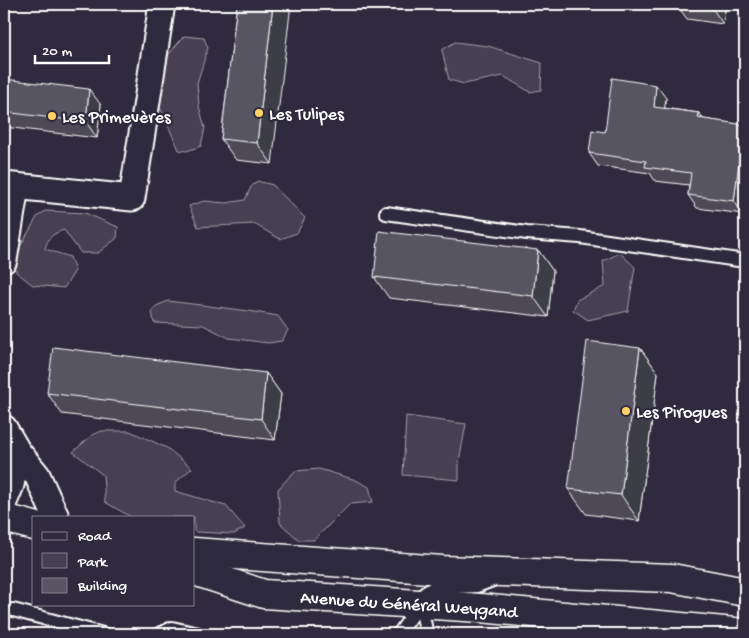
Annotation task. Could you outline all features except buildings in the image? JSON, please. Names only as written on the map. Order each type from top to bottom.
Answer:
[{"type":"main road","points":[[4,518],[32,525]]},
{"type":"main road","name":"Avenue du Général Weygand","points":[[195,552],[442,570],[672,578],[745,592]]},
{"type":"main road","name":"Avenue du Général Weygand","points":[[195,571],[264,594],[420,604],[745,633]]},
{"type":"street","points":[[4,260],[10,186],[132,198],[162,4]]},
{"type":"street","points":[[4,428],[18,452],[37,475],[56,516]]},
{"type":"street","points":[[4,502],[18,452]]},
{"type":"lane","points":[[386,213],[527,234],[580,237],[745,261]]},
{"type":"lane","points":[[399,634],[420,604],[425,593],[433,588],[477,586],[516,572]]},
{"type":"lane","points":[[420,604],[427,634]]},
{"type":"lane","points":[[13,610],[103,634]]},
{"type":"lane","points":[[160,634],[172,628],[200,634]]},
{"type":"green space","points":[[184,36],[204,38],[208,48],[197,83],[199,106],[205,128],[201,146],[187,151],[179,150],[158,103],[169,54]]},
{"type":"green space","points":[[455,42],[488,46],[542,63],[541,90],[530,92],[503,76],[464,84],[449,80],[442,50]]},
{"type":"green space","points":[[257,181],[273,185],[305,218],[297,233],[280,239],[254,224],[198,227],[189,206],[204,201],[226,203],[245,200],[251,187]]},
{"type":"green space","points":[[45,211],[85,213],[118,227],[117,238],[98,253],[81,253],[64,230],[51,236],[45,249],[70,257],[75,271],[64,288],[33,285],[16,272],[17,252],[37,217]]},
{"type":"green space","points":[[620,253],[635,267],[628,311],[588,320],[573,310],[577,300],[605,286],[603,261]]},
{"type":"green space","points":[[168,301],[278,316],[288,330],[282,341],[268,343],[229,338],[203,325],[154,323],[152,311],[156,306]]},
{"type":"green space","points":[[406,416],[466,424],[459,462],[459,480],[403,475]]},
{"type":"green space","points":[[102,431],[130,431],[167,448],[192,468],[175,483],[175,491],[226,506],[245,528],[234,534],[196,532],[195,516],[129,516],[105,502],[103,475],[73,452],[92,435]]},
{"type":"green space","points":[[319,469],[356,480],[369,487],[373,502],[350,504],[314,540],[299,540],[280,523],[278,489],[295,471]]},
{"type":"place","name":"Les Tulipes","points":[[259,113]]},
{"type":"place","name":"Les Primevères","points":[[52,116]]},
{"type":"place","name":"Les Pirogues","points":[[626,411]]}]
